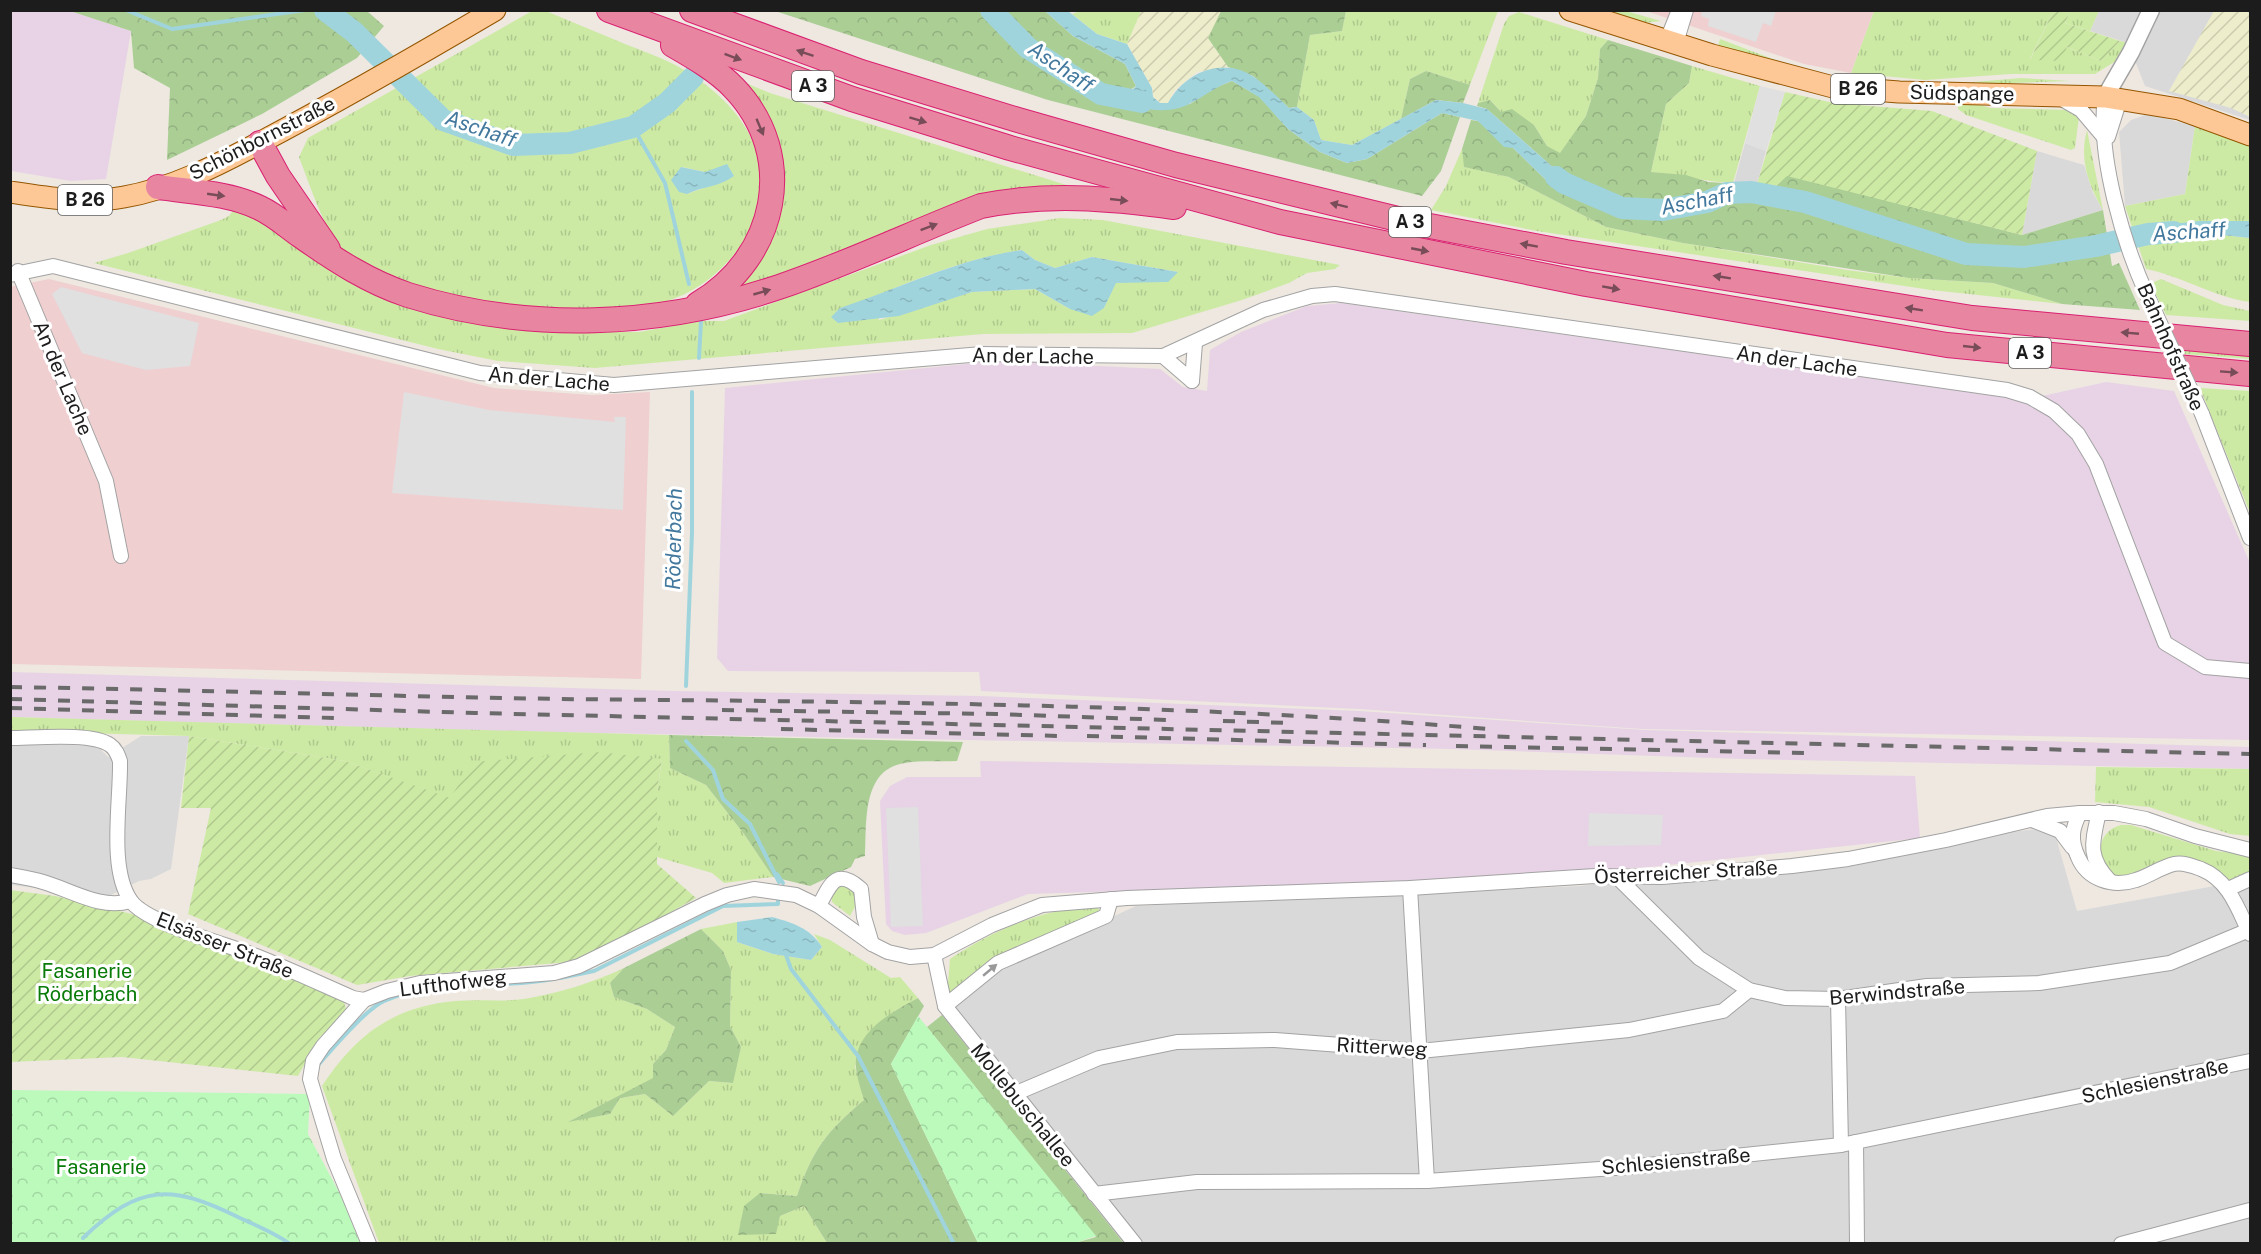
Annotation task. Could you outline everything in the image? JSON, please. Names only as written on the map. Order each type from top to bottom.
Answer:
[{"type":"highway","name":"A 3","points":[[692,10],[786,47],[1018,120],[1176,165],[1414,223],[1566,252],[1972,318],[2250,344]]},
{"type":"highway","name":"A 3","points":[[614,13],[863,103],[1102,174],[1280,222],[1586,284],[1947,345],[2250,374]]},
{"type":"highway","points":[[614,13],[691,55],[733,86],[756,118],[770,155],[773,197],[760,239],[727,283],[686,312]]},
{"type":"highway","points":[[265,140],[278,176],[300,205],[322,243],[337,261]]},
{"type":"highway","points":[[158,187],[233,198],[261,209],[360,275],[408,295],[469,309],[541,320],[622,320],[686,312],[779,287],[981,206],[1011,200],[1097,198],[1280,222]]},
{"type":"main road","name":"Schönbornstraße","points":[[10,192],[63,200],[99,200],[124,197],[158,187],[265,140],[495,10]]},
{"type":"main road","name":"Südspange","points":[[1570,10],[1672,42],[1833,87],[1899,92],[2053,94],[2112,98],[2179,109],[2250,135]]},
{"type":"street","points":[[1672,42],[1679,10]]},
{"type":"street","points":[[1672,42],[1686,10]]},
{"type":"street","name":"Bahnhofstraße","points":[[2103,136],[2112,98],[2151,10]]},
{"type":"street","name":"Bahnhofstraße","points":[[2053,94],[2081,110],[2103,136],[2117,210],[2140,278],[2202,414],[2250,538]]},
{"type":"street","name":"Bahnhofstraße","points":[[2107,151],[2112,98]]},
{"type":"street","name":"An der Lache","points":[[121,556],[106,481],[14,273],[53,266],[480,373],[614,386],[982,354],[1163,356],[1196,343],[1263,310],[1288,302],[1335,294],[2007,390],[2030,397],[2054,411],[2078,434],[2096,464],[2165,643],[2205,667],[2250,671]]},
{"type":"street","points":[[1163,356],[1192,381],[1196,343]]},
{"type":"street","points":[[10,738],[88,738],[102,741],[116,750],[120,761],[121,875],[130,900],[118,904],[104,903],[42,881],[10,875]]},
{"type":"street","points":[[2099,812],[2093,839],[2093,857],[2098,868],[2112,883]]},
{"type":"street","name":"Österreicher Straße","points":[[727,895],[754,889],[774,890],[796,895],[819,906],[872,944],[888,952],[910,957],[934,955],[992,925],[1042,906],[1111,899],[1410,888],[1595,876],[1662,877],[1848,859],[2030,820],[2080,813],[2099,812],[2146,819],[2195,836],[2250,850]]},
{"type":"street","points":[[2075,852],[2072,836],[2073,825],[2080,813]]},
{"type":"street","points":[[2030,820],[2048,824],[2060,831],[2083,868],[2094,877],[2112,883],[2135,881],[2175,864],[2186,864],[2215,876],[2228,889],[2250,932]]},
{"type":"street","name":"Berwindstraße","points":[[1617,877],[1699,958],[1749,990],[1785,998],[1838,999],[1927,986],[2038,983],[2170,963],[2250,932]]},
{"type":"street","points":[[819,906],[831,882],[841,878],[851,880],[861,889],[864,917],[872,944]]},
{"type":"street","points":[[2228,889],[2250,879]]},
{"type":"street","points":[[1410,888],[1427,1181]]},
{"type":"street","name":"Lufthofweg","points":[[369,1244],[334,1159],[310,1079],[313,1061],[323,1046],[364,1000],[387,991],[420,983],[554,973],[579,966],[727,895]]},
{"type":"street","points":[[945,1006],[998,963],[1106,916],[1111,899]]},
{"type":"street","name":"Elsässer Straße","points":[[130,900],[138,909],[166,922],[258,956],[353,998],[364,1000]]},
{"type":"street","name":"Mollebuschallee","points":[[934,955],[945,1006],[1135,1244]]},
{"type":"street","name":"Ritterweg","points":[[1014,1094],[1099,1058],[1177,1042],[1275,1040],[1420,1051],[1629,1030],[1723,1011],[1749,990]]},
{"type":"street","points":[[1838,999],[1840,1145]]},
{"type":"street","name":"Schlesienstraße","points":[[1094,1194],[1197,1182],[1427,1181],[1629,1167],[1840,1145],[2250,1061]]},
{"type":"street","points":[[1856,1142],[1857,1244]]},
{"type":"street","points":[[2121,1244],[2250,1210]]},
{"type":"shaded area","points":[[1702,10],[1776,11],[1771,26],[1763,23],[1756,42],[1708,26],[1709,19],[1701,16]]},
{"type":"shaded area","points":[[10,11],[70,11],[131,31],[106,179],[71,181],[11,171]]},
{"type":"shaded area","points":[[1646,11],[1874,11],[1851,73],[1804,64]]},
{"type":"shaded area","points":[[2099,11],[2250,11],[2250,120],[2145,86],[2128,43],[2090,31]]},
{"type":"shaded area","points":[[1760,86],[1785,92],[1766,151],[1745,143]]},
{"type":"shaded area","points":[[2148,114],[2195,126],[2185,194],[2125,206],[2119,132],[2131,120]]},
{"type":"shaded area","points":[[1745,143],[1766,151],[1757,184],[1734,183]]},
{"type":"shaded area","points":[[2037,151],[2084,165],[2093,193],[2103,210],[2022,235]]},
{"type":"shaded area","points":[[49,279],[494,388],[592,395],[650,392],[641,679],[11,664],[10,287]]},
{"type":"shaded area","points":[[61,287],[199,323],[190,366],[146,370],[82,353],[52,294]]},
{"type":"shaded area","points":[[1341,303],[2024,400],[2106,382],[2174,391],[2250,563],[2250,740],[1642,729],[1359,709],[981,691],[979,672],[728,671],[717,658],[725,388],[996,361],[1160,369],[1183,387],[1207,391],[1210,350],[1241,332],[1307,306]]},
{"type":"shaded area","points":[[404,392],[489,410],[615,422],[614,417],[626,417],[623,510],[392,493]]},
{"type":"shaded area","points":[[11,672],[675,691],[981,696],[1359,711],[1645,730],[2250,747],[2250,769],[1742,759],[1451,749],[489,731],[11,717]]},
{"type":"shaded area","points":[[141,736],[189,736],[171,869],[109,896],[11,885],[11,743],[97,746],[108,757]]},
{"type":"shaded area","points":[[980,761],[1915,776],[1920,838],[1650,867],[1413,882],[1028,894],[926,933],[905,935],[892,931],[886,924],[880,801],[890,786],[907,777],[981,777]]},
{"type":"shaded area","points":[[918,807],[923,926],[891,927],[886,808]]},
{"type":"shaded area","points":[[1589,813],[1663,815],[1661,845],[1588,846]]},
{"type":"shaded area","points":[[2053,827],[2077,911],[2231,883],[2250,876],[2250,1243],[1124,1243],[942,1015],[998,969],[1136,906],[1580,886]]},
{"type":"green space","points":[[70,11],[367,11],[384,26],[357,58],[262,114],[167,160],[170,88],[134,68],[131,31]]},
{"type":"green space","points":[[532,11],[546,11],[675,65],[719,96],[740,119],[755,147],[761,173],[760,199],[753,223],[740,246],[724,266],[704,283],[681,296],[657,304],[626,309],[541,309],[493,304],[446,296],[403,284],[368,269],[343,251],[324,220],[299,157],[308,138]],"holes":[[[682,167],[705,172],[706,187],[687,194]]]},
{"type":"green space","points":[[775,11],[1045,11],[1073,36],[1125,64],[1136,86],[1115,100],[1134,108],[1190,104],[1214,88],[1232,81],[1260,97],[1288,129],[1320,152],[1347,163],[1367,159],[1442,113],[1460,117],[1441,171],[1422,196],[1048,100]]},
{"type":"green space","points":[[1081,11],[1141,11],[1127,44],[1097,34],[1072,14]]},
{"type":"green space","points":[[1141,11],[1221,11],[1208,38],[1228,67],[1197,72],[1175,90],[1168,103],[1161,103],[1153,97],[1152,88],[1127,44]]},
{"type":"green space","points":[[1221,11],[1346,11],[1342,31],[1310,35],[1297,107],[1289,108],[1253,76],[1228,67],[1208,38]]},
{"type":"green space","points":[[1346,11],[1498,11],[1470,85],[1426,71],[1410,79],[1401,119],[1352,145],[1321,140],[1314,120],[1297,107],[1310,35],[1342,31]]},
{"type":"green space","points":[[1605,11],[1626,11],[1661,21],[1644,23]]},
{"type":"green space","points":[[1874,11],[2053,11],[2030,59],[2067,47],[2101,61],[2120,41],[2128,43],[2116,61],[2095,74],[2011,74],[1925,80],[1851,73]]},
{"type":"green space","points":[[2053,11],[2070,12],[2065,23],[2120,41],[2101,61],[2067,47],[2061,61],[2030,60]]},
{"type":"green space","points":[[2067,11],[2099,11],[2090,31],[2065,23],[2070,12]]},
{"type":"green space","points":[[2214,11],[2250,12],[2250,117],[2231,108],[2169,91]]},
{"type":"green space","points":[[1519,12],[1608,40],[1600,49],[1598,78],[1586,116],[1560,154],[1547,146],[1534,125],[1501,112],[1490,100],[1478,103],[1504,24],[1509,16]]},
{"type":"green space","points":[[1720,39],[1812,74],[1899,84],[1938,85],[2021,78],[2071,81],[1899,87],[1811,76],[1718,46]]},
{"type":"green space","points":[[1608,40],[1692,66],[1689,83],[1666,104],[1651,172],[1686,175],[1708,182],[1776,186],[1787,175],[2022,235],[2103,210],[2112,266],[2119,263],[2140,310],[2062,304],[1993,283],[1909,278],[1683,243],[1606,227],[1509,177],[1464,167],[1462,149],[1471,120],[1478,121],[1513,148],[1547,181],[1583,185],[1555,169],[1487,109],[1477,106],[1478,103],[1490,100],[1501,112],[1512,109],[1534,125],[1547,146],[1560,153],[1586,116],[1598,78],[1600,49]]},
{"type":"green space","points":[[1692,66],[1760,86],[1733,183],[1651,172],[1666,104],[1689,83]]},
{"type":"green space","points":[[1426,71],[1470,85],[1463,103],[1436,100],[1401,119],[1410,79]]},
{"type":"green space","points":[[738,80],[770,93],[1089,192],[1058,190],[721,297],[776,220]]},
{"type":"green space","points":[[1785,92],[1834,103],[1932,111],[2037,151],[2022,235],[1787,176],[1776,186],[1757,184]]},
{"type":"green space","points":[[1969,102],[1991,108],[2070,110],[2079,117],[2075,148],[2071,150],[1966,115],[1958,109],[1958,103]]},
{"type":"green space","points":[[2195,126],[2250,144],[2250,221],[2199,221],[2189,241],[2213,234],[2250,238],[2250,302],[2223,296],[2172,276],[2146,269],[2125,206],[2185,194]]},
{"type":"green space","points":[[2087,130],[2103,210],[2086,171],[2084,151]]},
{"type":"green space","points":[[1462,149],[1465,167],[1509,177],[1606,227],[1683,243],[1847,270],[1909,278],[1993,283],[2062,304],[1931,290],[1537,231],[1431,210],[1446,186]]},
{"type":"green space","points":[[234,209],[248,214],[285,236],[339,276],[381,296],[465,321],[541,332],[639,332],[701,321],[724,321],[931,245],[987,229],[1060,218],[1103,220],[1340,265],[1335,269],[1307,273],[1289,283],[1242,300],[1132,333],[983,334],[595,368],[498,361],[438,349],[94,263],[229,216]],"holes":[[[1022,250],[1035,260],[1055,268],[1092,257],[1178,272],[1115,283],[1104,308],[1070,309],[1035,289],[972,292],[879,320],[874,297],[910,282],[1003,253]]]},
{"type":"green space","points":[[2161,279],[2223,305],[2250,311],[2250,321],[2166,315],[2152,287],[2154,282]]},
{"type":"green space","points":[[2180,348],[2250,353],[2250,359],[2184,354]]},
{"type":"green space","points":[[2200,388],[2250,391],[2250,513]]},
{"type":"green space","points":[[11,717],[669,735],[670,768],[706,785],[744,834],[773,877],[724,883],[712,873],[657,857],[657,791],[662,760],[450,799],[345,761],[189,736],[11,731]]},
{"type":"green space","points":[[669,735],[963,742],[957,761],[905,763],[891,767],[880,776],[869,800],[865,856],[855,859],[851,867],[810,886],[773,877],[744,834],[706,785],[670,768]]},
{"type":"green space","points":[[189,736],[345,761],[450,798],[473,762],[599,752],[662,759],[657,791],[657,864],[696,898],[619,941],[569,962],[410,976],[357,985],[188,914],[211,808],[181,808]]},
{"type":"green space","points":[[2096,767],[2250,769],[2250,836],[2230,834],[2149,807],[2095,802]]},
{"type":"green space","points":[[2121,825],[2131,825],[2216,851],[2250,855],[2250,876],[2231,883],[2204,864],[2184,858],[2162,861],[2133,873],[2115,875],[2104,862],[2101,847],[2107,833]]},
{"type":"green space","points":[[844,885],[856,894],[856,905],[850,916],[832,902],[834,891]]},
{"type":"green space","name":"Fasanerie Röderbach","points":[[10,890],[55,896],[132,914],[188,939],[279,971],[344,1002],[347,1012],[320,1037],[298,1076],[122,1057],[11,1062]]},
{"type":"green space","points":[[1097,905],[1100,912],[947,996],[950,959],[967,948],[1020,922],[1058,911]]},
{"type":"green space","points":[[737,922],[737,942],[773,954],[811,960],[822,947],[814,934],[830,940],[891,978],[900,977],[918,998],[893,1012],[855,1066],[864,1100],[822,1142],[797,1196],[760,1193],[780,1216],[804,1206],[827,1243],[379,1243],[322,1086],[362,1038],[394,1017],[433,1004],[537,997],[588,983],[624,968],[610,983],[614,997],[647,1009],[675,1027],[666,1050],[653,1064],[654,1078],[570,1121],[610,1114],[620,1098],[645,1094],[673,1116],[709,1081],[732,1083],[741,1047],[730,1026],[731,970],[723,951],[701,929]]},
{"type":"green space","points":[[701,929],[723,951],[731,970],[730,1026],[741,1047],[733,1083],[709,1081],[673,1116],[645,1094],[620,1098],[610,1114],[568,1122],[653,1078],[653,1064],[666,1050],[675,1027],[647,1009],[614,997],[610,983],[624,968]]},
{"type":"green space","points":[[918,998],[924,1006],[891,1064],[978,1243],[827,1243],[804,1206],[780,1216],[776,1234],[738,1235],[744,1206],[760,1193],[797,1196],[822,1142],[864,1100],[856,1068],[857,1055],[867,1034],[886,1017]]},
{"type":"green space","points":[[942,1015],[1124,1243],[1075,1243],[1096,1237],[927,1027]]},
{"type":"green space","points":[[918,1016],[1096,1236],[1075,1243],[978,1243],[891,1064]]},
{"type":"green space","name":"Fasanerie","points":[[11,1090],[310,1094],[308,1134],[340,1194],[360,1243],[11,1244]]},
{"type":"water","points":[[1045,11],[1068,11],[1097,34],[1127,44],[1152,88],[1153,97],[1160,103],[1168,103],[1184,83],[1206,70],[1230,68],[1254,77],[1289,108],[1297,107],[1314,120],[1321,140],[1352,145],[1436,100],[1463,103],[1487,109],[1555,169],[1583,185],[1582,191],[1576,195],[1547,181],[1513,148],[1504,147],[1478,121],[1442,113],[1367,159],[1347,163],[1320,152],[1288,129],[1259,97],[1232,81],[1191,103],[1173,109],[1153,110],[1115,100],[1120,94],[1129,93],[1136,86],[1125,64],[1073,36]]},
{"type":"water","points":[[727,164],[734,176],[687,194],[679,192],[671,180],[681,167],[705,172]]},
{"type":"water","points":[[2199,221],[2250,221],[2250,238],[2213,234],[2189,241],[2148,245],[2139,228]]},
{"type":"water","points":[[1022,250],[1035,260],[1055,268],[1092,257],[1178,272],[1168,282],[1116,283],[1104,308],[1092,316],[1070,309],[1035,289],[972,292],[899,316],[838,323],[831,317],[840,308],[952,267]]},
{"type":"water","points":[[772,917],[794,924],[806,931],[822,947],[811,960],[773,954],[737,942],[737,922]]},
{"type":"waterway","points":[[126,10],[172,29],[305,10]]},
{"type":"waterway","name":"Aschaff","points":[[325,10],[354,32],[443,120],[513,145],[570,143],[633,127],[667,103],[693,77]]},
{"type":"waterway","name":"Aschaff","points":[[991,10],[1028,48],[1101,94],[1142,102]]},
{"type":"waterway","name":"Röderbach","points":[[633,127],[665,183],[689,284]]},
{"type":"waterway","name":"Aschaff","points":[[1556,177],[1564,183],[1622,208],[1663,210],[1707,202],[1727,193],[1751,192],[1805,202],[1966,254],[2024,257],[2096,246],[2148,234],[2174,232]]},
{"type":"waterway","name":"Röderbach","points":[[699,358],[701,321]]},
{"type":"waterway","name":"Röderbach","points":[[686,686],[692,533],[692,392]]},
{"type":"waterway","name":"Röderbach","points":[[686,741],[713,770],[723,799],[750,824],[779,882]]},
{"type":"waterway","name":"Röderbach","points":[[777,874],[783,883]]},
{"type":"waterway","points":[[560,978],[594,971],[723,906],[778,904],[778,900]]},
{"type":"waterway","points":[[785,952],[791,969],[858,1056],[954,1244]]},
{"type":"waterway","points":[[318,1065],[368,1012],[384,1001],[404,994],[446,986],[511,984],[553,979]]},
{"type":"waterway","points":[[83,1238],[122,1207],[157,1195],[175,1195],[216,1207],[290,1244]]},
{"type":"railway","points":[[10,687],[560,699],[1024,705],[1256,714],[1488,729]]},
{"type":"railway","points":[[10,699],[475,713],[2250,754]]},
{"type":"railway","points":[[10,708],[334,718]]},
{"type":"railway","points":[[722,710],[996,714],[1169,720]]},
{"type":"railway","points":[[1223,721],[1292,723]]},
{"type":"railway","points":[[781,729],[1060,736]]},
{"type":"railway","points":[[1087,736],[1426,745]]},
{"type":"railway","points":[[1456,746],[1807,753]]}]
